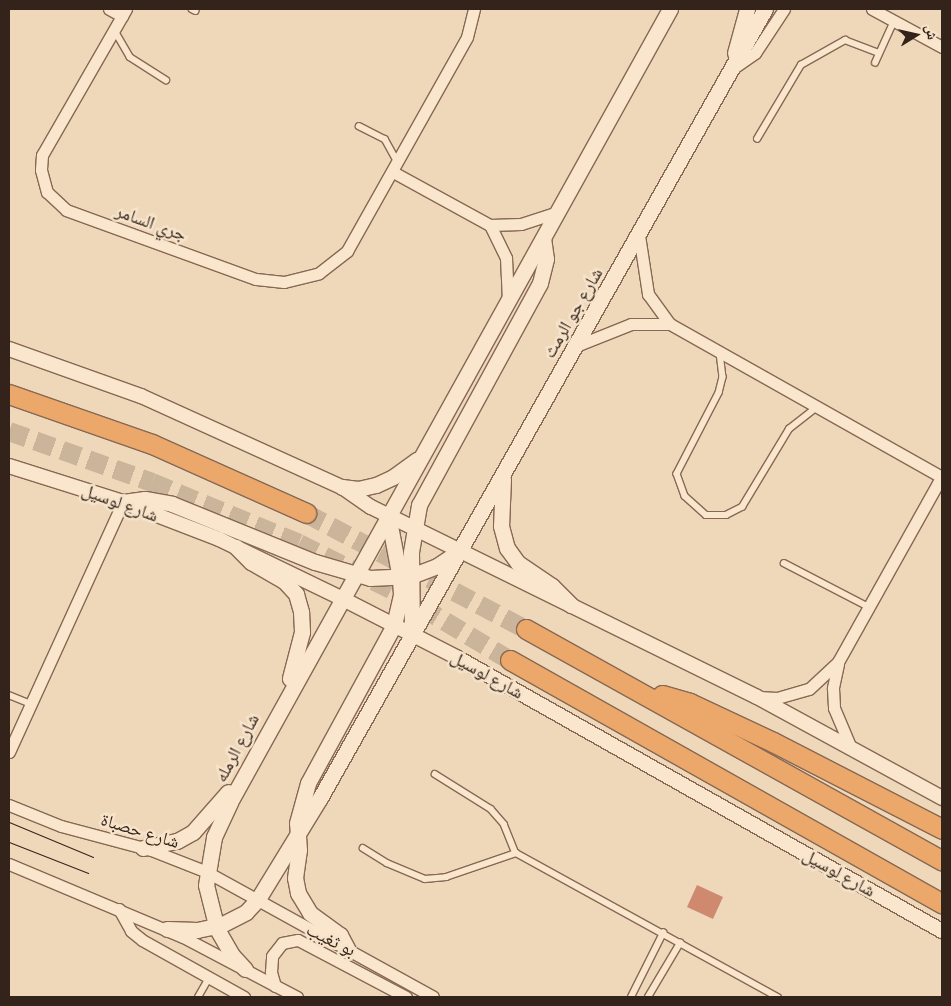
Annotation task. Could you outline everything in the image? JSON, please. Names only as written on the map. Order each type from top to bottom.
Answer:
[{"type":"highway","points":[[9,394],[152,444],[306,513]]},
{"type":"highway","points":[[526,628],[942,861]]},
{"type":"highway","name":"شارع لوسيل","points":[[510,660],[942,903]]},
{"type":"highway","points":[[636,689],[690,703],[942,829]]},
{"type":"main road","points":[[341,598],[670,9]]},
{"type":"main road","points":[[732,69],[747,9]]},
{"type":"main road","name":"شارع جو الرمث","points":[[412,634],[765,9]]},
{"type":"main road","points":[[348,950],[340,935],[310,913],[298,893],[295,878],[299,809],[308,783],[394,625],[406,577],[414,528],[428,486],[540,283],[546,259],[543,238]]},
{"type":"main road","points":[[342,487],[358,489],[376,485],[393,477],[422,454]]},
{"type":"main road","points":[[503,474],[501,526],[507,548],[518,563],[552,586],[571,605]]},
{"type":"main road","points":[[123,502],[145,499],[172,504],[315,562],[377,579],[406,577],[437,566],[460,550]]},
{"type":"main road","points":[[166,929],[191,931],[215,927],[239,918],[258,900],[297,837],[412,634],[406,577],[388,515]]},
{"type":"main road","points":[[236,547],[251,562],[284,581],[296,594],[301,612],[302,632],[291,673],[291,688]]},
{"type":"main road","name":"شارع الرمله","points":[[246,969],[232,955],[215,927],[208,900],[207,872],[214,837],[240,781],[341,598]]},
{"type":"main road","points":[[143,848],[177,841],[193,832],[240,781]]},
{"type":"street","name":"جري السامر","points":[[109,9],[124,12],[42,154],[41,170],[47,192],[66,210],[256,279],[284,282],[319,273],[338,260],[395,167],[467,37],[474,9]]},
{"type":"street","points":[[732,69],[755,53],[784,9]]},
{"type":"street","points":[[872,9],[942,47]]},
{"type":"street","points":[[395,167],[490,225],[506,258],[508,301]]},
{"type":"street","points":[[490,225],[521,224],[558,212]]},
{"type":"street","points":[[639,235],[648,294],[670,324],[942,477],[838,662],[809,689],[777,698],[757,697]]},
{"type":"street","points":[[576,346],[631,324],[670,324]]},
{"type":"street","points":[[9,349],[141,396],[342,487],[388,515],[757,697],[942,798]]},
{"type":"street","name":"شارع لوسيل","points":[[9,466],[123,502],[236,547],[341,598],[412,634],[942,931]]},
{"type":"street","points":[[9,752],[123,502]]},
{"type":"street","points":[[838,662],[833,688],[834,708],[851,748]]},
{"type":"street","points":[[9,795],[11,806]]},
{"type":"street","name":"شارع حصباة","points":[[11,806],[60,826],[143,848],[207,872],[258,900]]},
{"type":"street","points":[[9,864],[166,929]]},
{"type":"street","points":[[258,900],[433,997]]},
{"type":"street","points":[[119,909],[131,931],[142,940],[244,997]]},
{"type":"street","name":"شارع الرمله","points":[[166,929],[297,997]]},
{"type":"street","name":"بو ثغيب","points":[[276,986],[271,972],[272,956],[282,944],[298,940],[406,997]]},
{"type":"lane","points":[[875,63],[894,21]]},
{"type":"lane","points":[[114,29],[130,57],[166,80]]},
{"type":"lane","points":[[757,139],[801,65],[845,40],[879,54]]},
{"type":"lane","points":[[359,126],[385,139],[395,167]]},
{"type":"lane","points":[[720,353],[723,377],[719,394],[677,474],[685,496],[706,515],[726,515],[742,507],[789,429],[817,407]]},
{"type":"lane","points":[[784,563],[869,607]]},
{"type":"lane","points":[[9,695],[31,704]]},
{"type":"lane","points":[[435,774],[491,809],[504,824],[516,852],[778,997]]},
{"type":"lane","points":[[363,848],[387,863],[425,879],[446,877],[516,852]]},
{"type":"lane","points":[[631,997],[663,933]]},
{"type":"lane","points":[[648,997],[680,943]]},
{"type":"lane","points":[[198,997],[208,978]]},
{"type":"building","points":[[697,885],[723,897],[713,919],[687,907]]},
{"type":"tunnel","points":[[9,431],[152,482],[299,543],[397,592],[510,660]]},
{"type":"tunnel","points":[[306,513],[526,629]]},
{"type":"tram line","points":[[9,822],[93,857]]},
{"type":"tram line","points":[[9,842],[88,873]]}]
